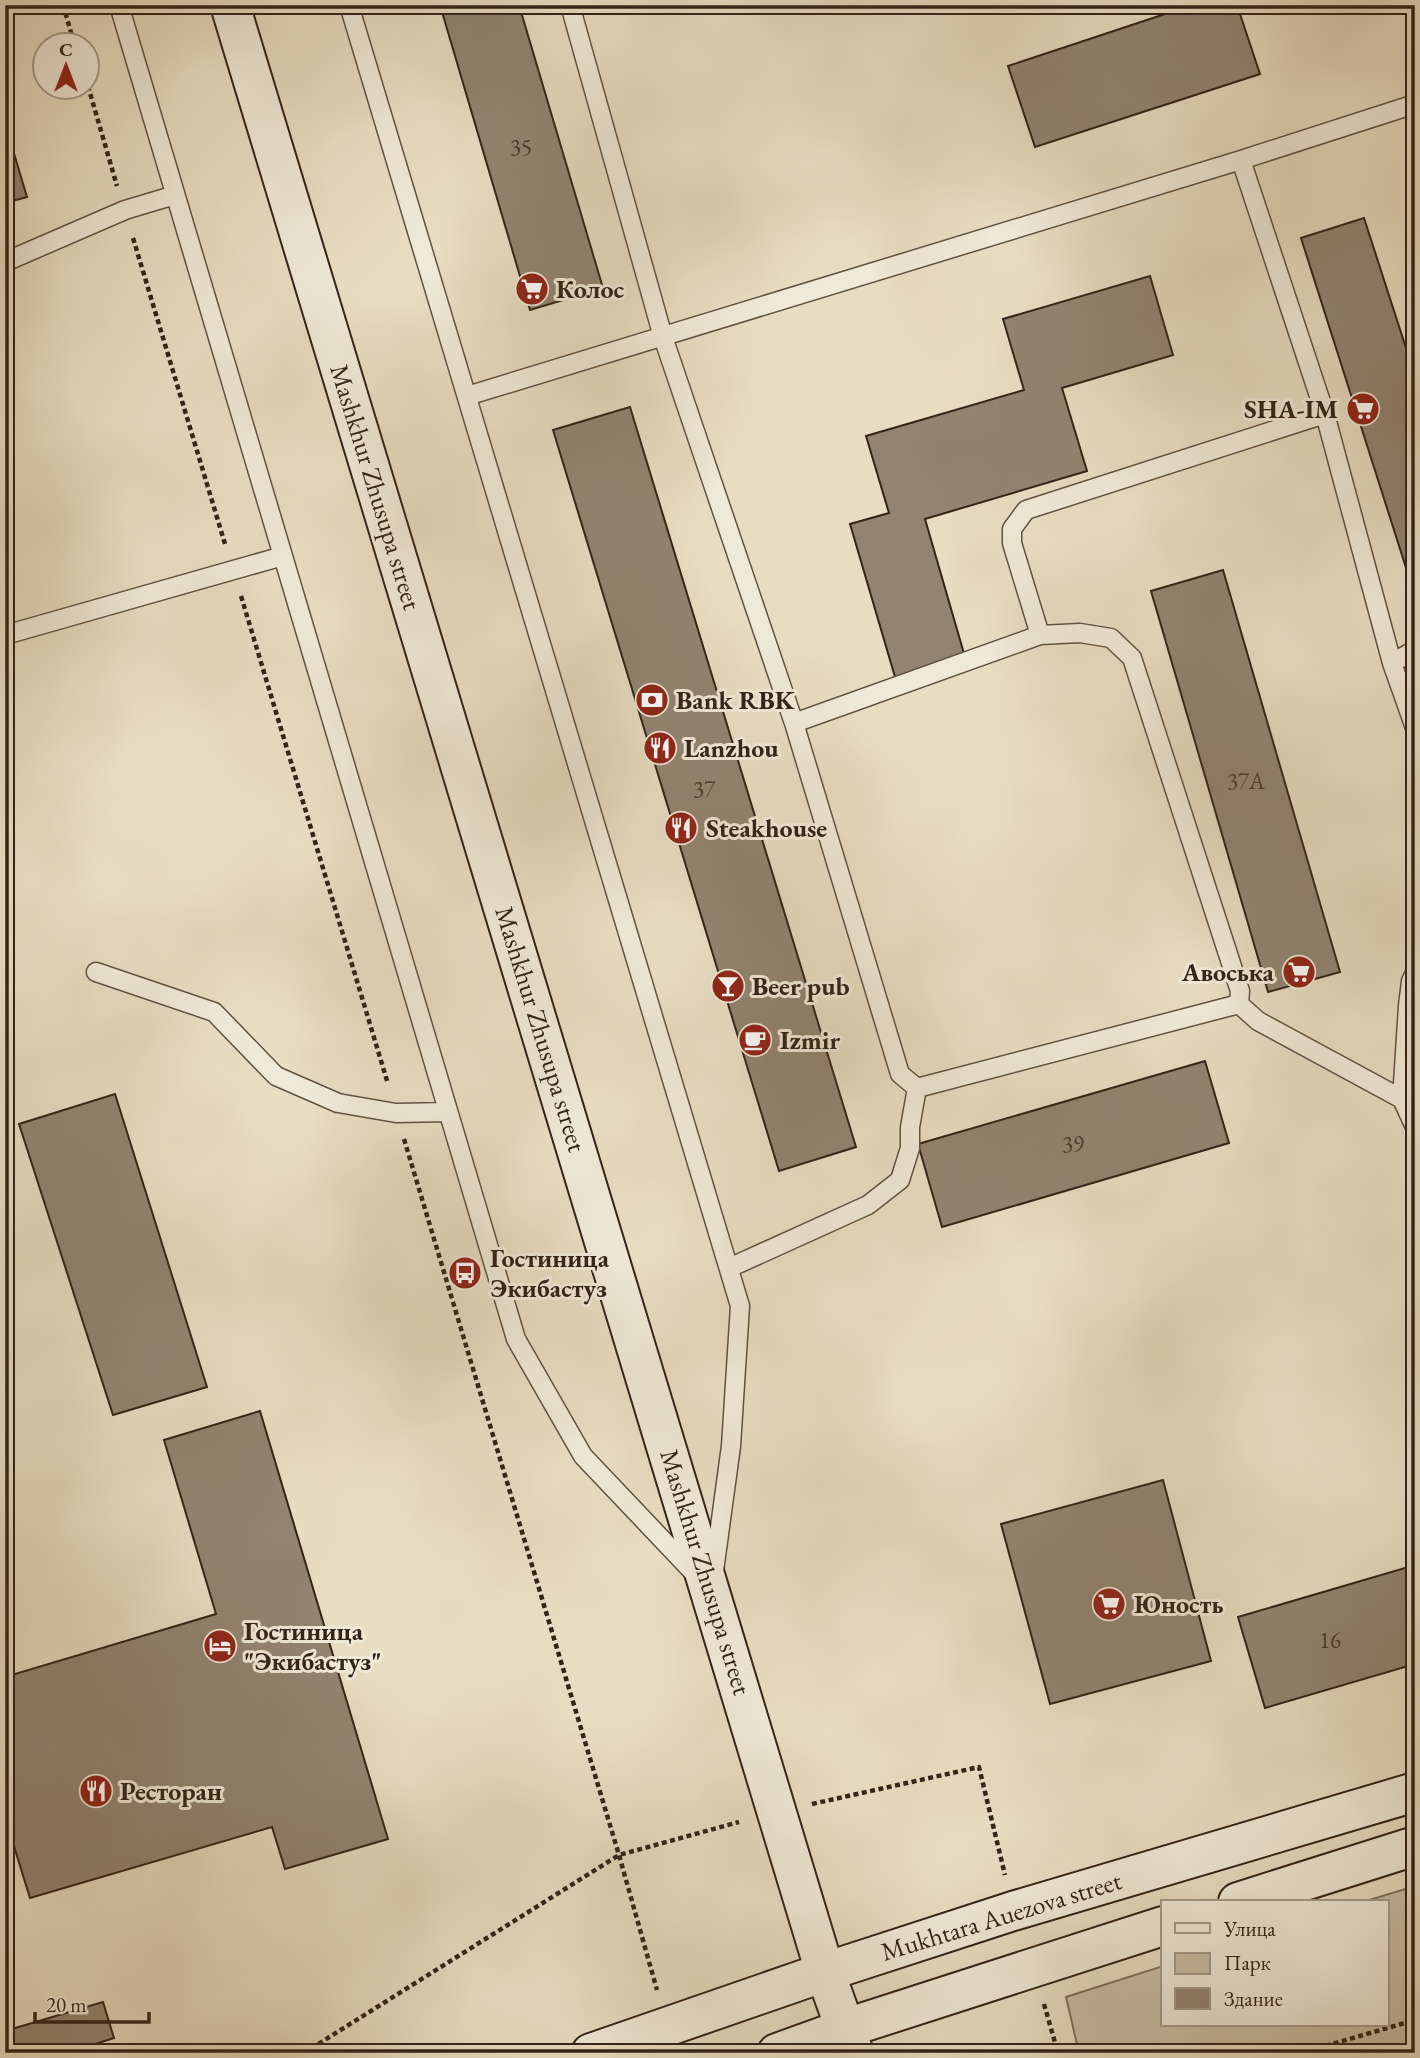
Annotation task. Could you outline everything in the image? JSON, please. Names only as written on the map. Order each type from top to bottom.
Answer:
[{"type":"main road","name":"Mashkhur Zhusupa street","points":[[230,5],[825,1972],[850,2040]]},
{"type":"main road","name":"Mukhtara Auezova street","points":[[592,2053],[825,1972],[1013,1911],[1415,1792]]},
{"type":"main road","points":[[1244,1900],[1415,1846]]},
{"type":"main road","points":[[777,2053],[850,2040],[1161,1927]]},
{"type":"lane","points":[[119,5],[516,1339],[583,1455],[712,1592]]},
{"type":"lane","points":[[349,5],[740,1306],[731,1446],[712,1592]]},
{"type":"lane","points":[[570,5],[663,337],[794,723],[900,1074],[917,1088]]},
{"type":"lane","points":[[467,397],[1241,160],[1415,104]]},
{"type":"lane","points":[[1241,160],[1325,414],[1392,663],[1415,728]]},
{"type":"lane","points":[[5,262],[125,210],[175,195]]},
{"type":"lane","points":[[1040,635],[1012,543],[1012,529],[1026,510],[1325,414]]},
{"type":"lane","points":[[5,635],[283,556]]},
{"type":"lane","points":[[794,723],[1040,635],[1080,633],[1111,638],[1132,658],[1240,991],[1239,1004]]},
{"type":"lane","points":[[1392,663],[1415,650]]},
{"type":"lane","points":[[96,972],[214,1012],[276,1076],[338,1103],[396,1113],[448,1112]]},
{"type":"lane","points":[[1415,973],[1411,981],[1408,1006],[1402,1099],[1415,1127]]},
{"type":"lane","points":[[917,1088],[1239,1004]]},
{"type":"lane","points":[[1239,1004],[1258,1021],[1402,1099]]},
{"type":"lane","points":[[729,1268],[868,1205],[901,1180],[910,1148],[910,1127],[917,1088]]},
{"type":"path","points":[[63,5],[71,32]]},
{"type":"path","points":[[93,102],[619,1855],[667,2028]]},
{"type":"path","points":[[304,2053],[619,1855],[778,1811],[979,1767]]},
{"type":"path","points":[[1301,2053],[1415,2020]]},
{"type":"green space","points":[[1415,1886],[1415,2053],[1079,2053],[1066,1997],[1161,1967],[1161,2026],[1388,2026],[1388,1900],[1370,1900]]},
{"type":"building","points":[[440,5],[519,5],[603,288],[530,310]]},
{"type":"building","points":[[1192,5],[1237,5],[1260,74],[1035,147],[1008,66]]},
{"type":"building","points":[[5,123],[27,197],[5,203]]},
{"type":"building","points":[[1364,218],[1415,376],[1415,596],[1301,238]]},
{"type":"building","points":[[1150,276],[1173,355],[1062,388],[1087,471],[925,519],[965,657],[895,677],[850,524],[889,513],[866,436],[1024,390],[1003,319]]},
{"type":"building","points":[[630,407],[856,1147],[779,1171],[553,430]]},
{"type":"building","points":[[1223,570],[1340,972],[1268,992],[1151,591]]},
{"type":"building","points":[[1205,1061],[1229,1143],[942,1227],[918,1144]]},
{"type":"building","points":[[115,1094],[207,1387],[113,1415],[19,1124]]},
{"type":"building","name":"Гостиница \"Экибастуз\"","points":[[260,1411],[388,1839],[285,1869],[272,1827],[30,1898],[5,1817],[5,1677],[216,1614],[164,1440]]},
{"type":"building","points":[[1163,1480],[1211,1661],[1050,1704],[1001,1524]]},
{"type":"building","points":[[1415,1565],[1415,1664],[1265,1708],[1238,1617]]},
{"type":"building","points":[[103,2002],[114,2038],[67,2053],[5,2053],[5,2031]]},
{"type":"place","name":"Колос","points":[[532,289]]},
{"type":"place","name":"SHA-IM","points":[[1363,409]]},
{"type":"place","name":"Bank RBK","points":[[652,700]]},
{"type":"place","name":"Lanzhou","points":[[660,748]]},
{"type":"place","name":"Steakhouse","points":[[681,828]]},
{"type":"place","name":"Авоська","points":[[1299,972]]},
{"type":"place","name":"Beer pub","points":[[728,986]]},
{"type":"place","name":"Izmir","points":[[755,1040]]},
{"type":"place","name":"Гостиница Экибастуз","points":[[465,1273]]},
{"type":"place","name":"Юность","points":[[1109,1604]]},
{"type":"place","name":"Гостиница \"Экибастуз\"","points":[[220,1646]]},
{"type":"place","name":"Ресторан","points":[[96,1791]]}]
